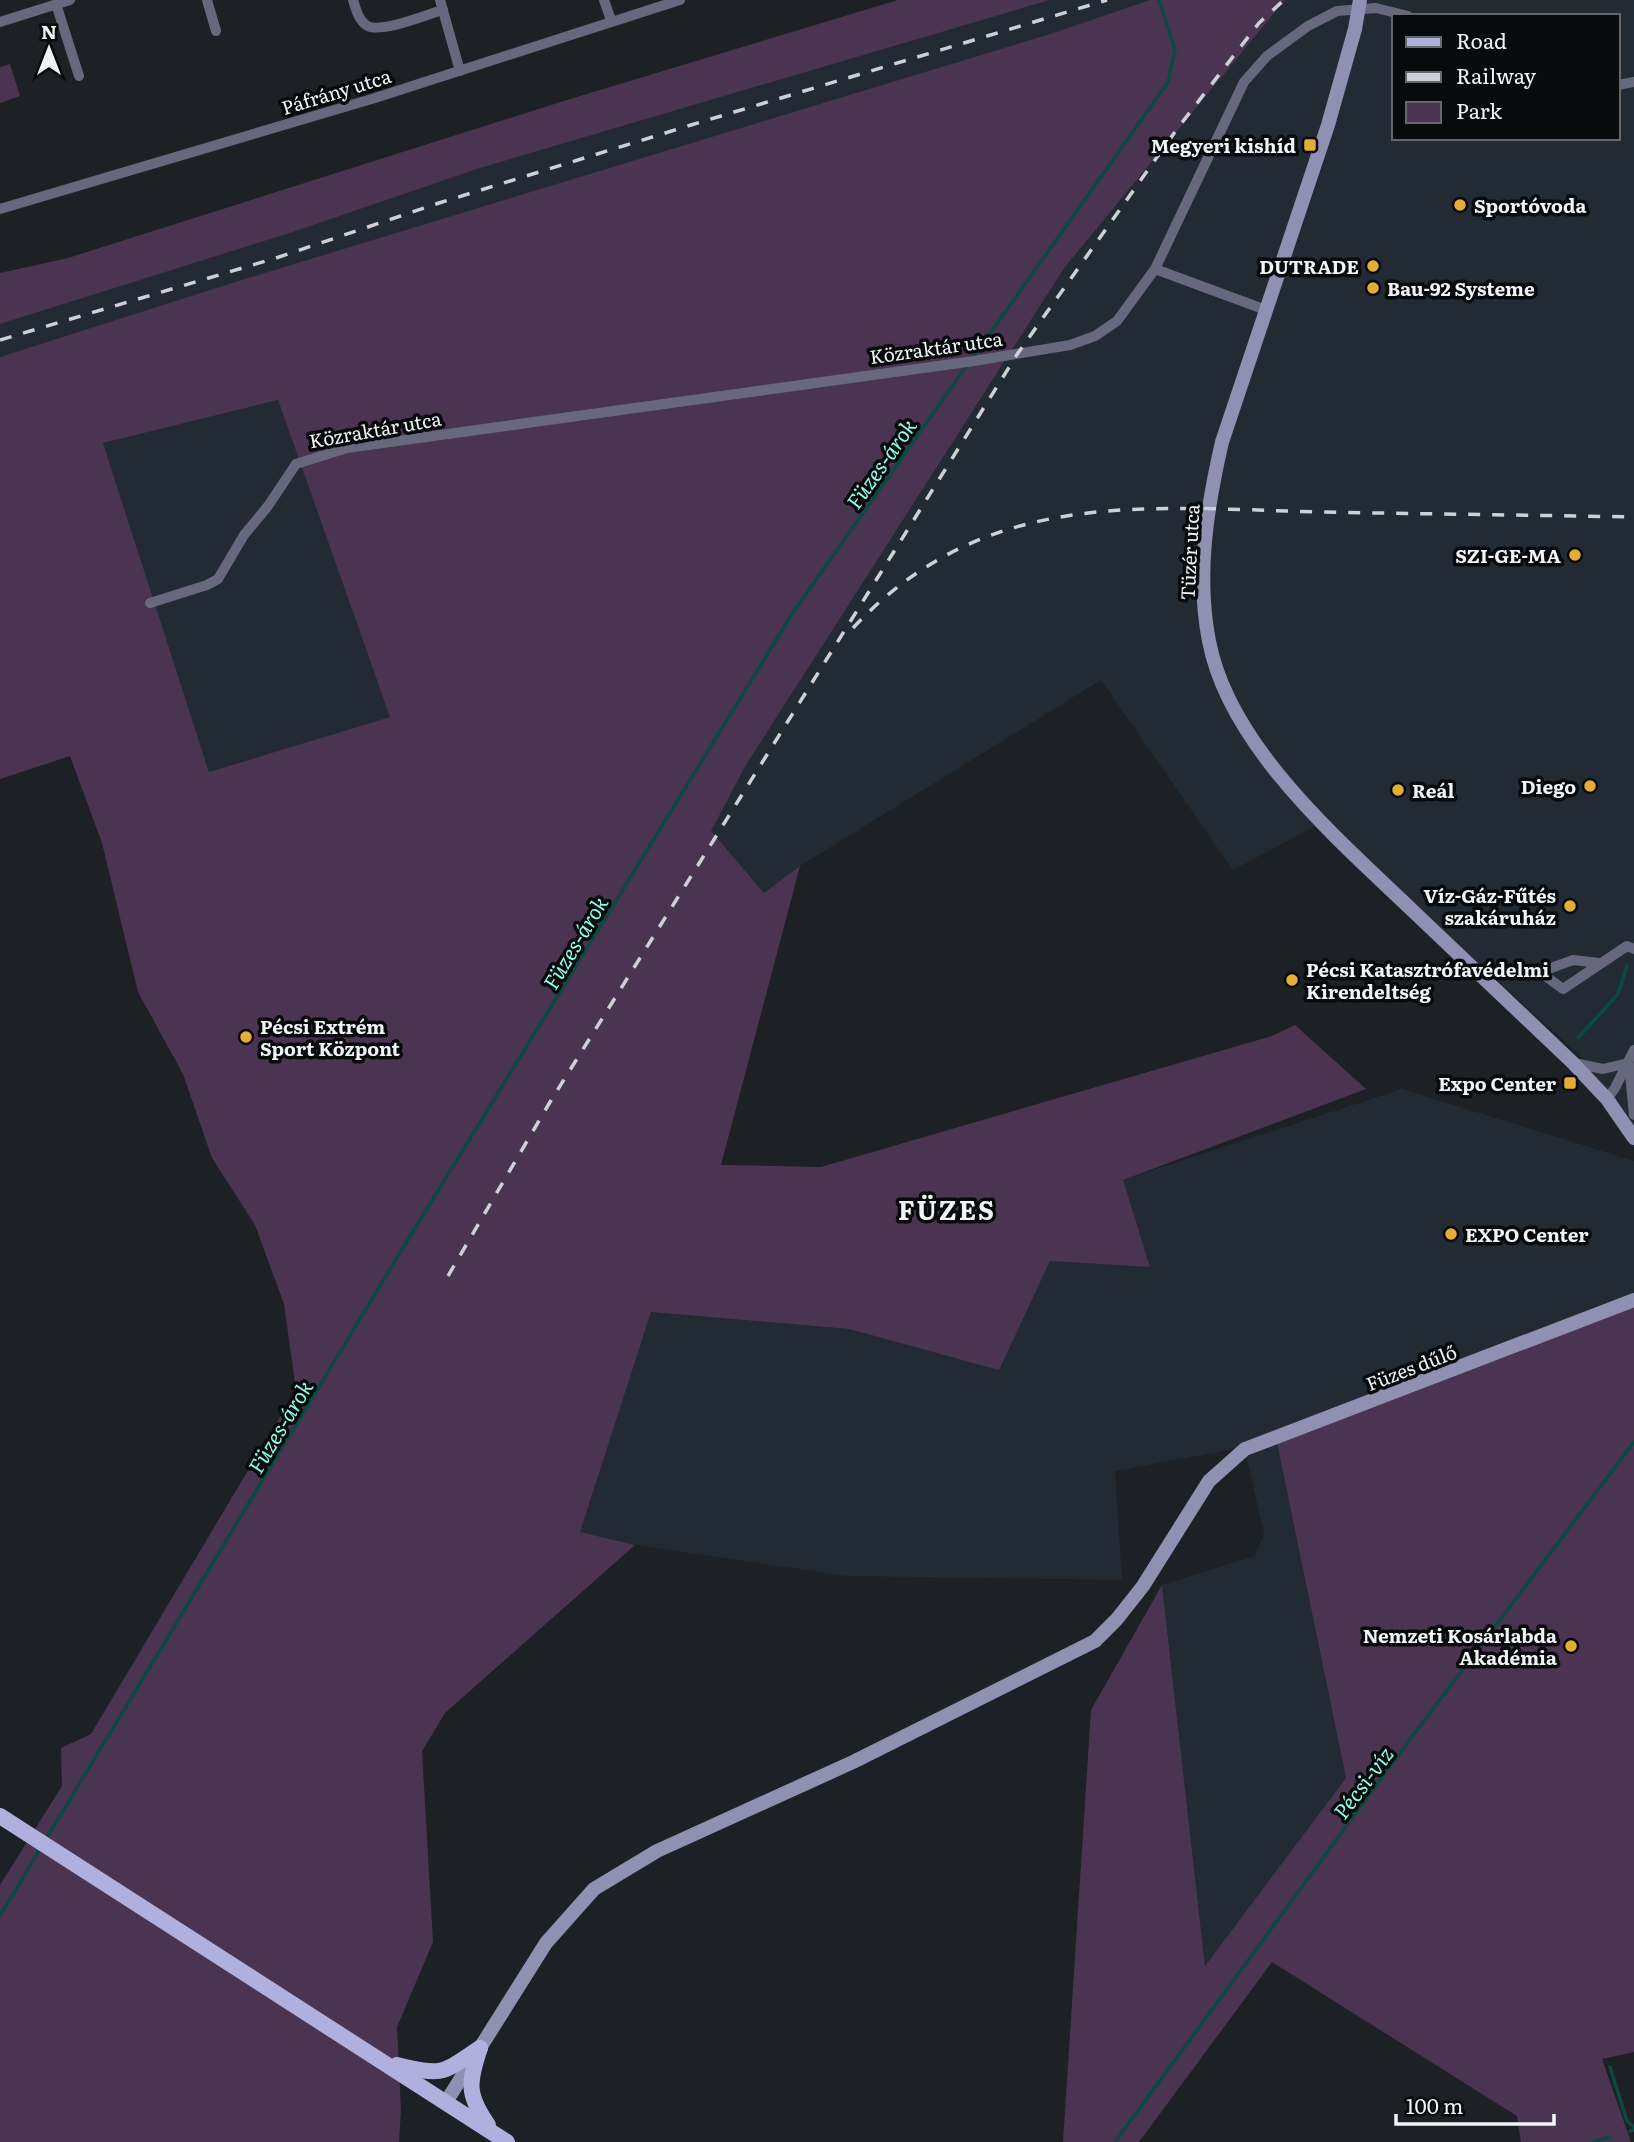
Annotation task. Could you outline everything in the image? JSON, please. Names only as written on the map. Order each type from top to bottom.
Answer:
[{"type":"main road","points":[[0,1816],[500,2138]]},
{"type":"main road","points":[[388,2064],[436,2074],[449,2070],[480,2048]]},
{"type":"main road","points":[[480,2048],[470,2091],[473,2104],[500,2138]]},
{"type":"street","points":[[0,22],[69,0]]},
{"type":"street","points":[[207,0],[216,31]]},
{"type":"street","points":[[353,0],[366,25],[378,29],[441,5],[460,71]]},
{"type":"street","points":[[604,0],[611,20]]},
{"type":"street","name":"Páfrány utca","points":[[0,209],[460,71],[611,20],[680,0]]},
{"type":"street","name":"Tüzér utca","points":[[1360,0],[1349,52],[1222,442],[1207,520],[1203,589],[1209,643],[1233,707],[1278,773],[1317,820],[1572,1062],[1607,1099],[1634,1138]]},
{"type":"street","points":[[56,4],[79,76]]},
{"type":"street","name":"Közraktár utca","points":[[150,603],[218,579],[244,535],[298,462],[361,446],[974,361],[1070,345],[1095,336],[1117,321],[1155,269],[1244,82],[1267,56],[1308,26],[1337,11],[1376,8],[1400,14]]},
{"type":"street","points":[[1155,269],[1266,310]]},
{"type":"street","points":[[1599,962],[1573,960],[1540,972],[1563,989],[1599,962],[1627,946],[1634,949]]},
{"type":"street","points":[[1607,1099],[1634,1050]]},
{"type":"street","points":[[1572,1062],[1603,1069],[1629,1063]]},
{"type":"street","points":[[1629,1063],[1634,1115]]},
{"type":"street","name":"Füzes dűlő","points":[[446,2102],[546,1943],[594,1889],[657,1851],[853,1762],[1095,1641],[1117,1619],[1143,1586],[1209,1481],[1245,1450],[1634,1300]]},
{"type":"shaded area","points":[[1050,0],[1150,0],[1050,34],[238,281],[0,357],[0,324],[293,232],[477,169]]},
{"type":"shaded area","points":[[1285,0],[1634,0],[1634,1148],[1583,1058],[1321,823],[1233,870],[1101,680],[800,866],[764,894],[710,831],[746,765],[1065,267]]},
{"type":"shaded area","points":[[278,400],[390,717],[209,772],[103,443]]},
{"type":"shaded area","points":[[1402,1089],[1634,1161],[1634,1297],[1276,1438],[1346,1778],[1205,1967],[1162,1585],[1255,1556],[1264,1533],[1244,1447],[1115,1471],[1122,1580],[848,1576],[635,1545],[579,1533],[651,1312],[849,1329],[998,1369],[1050,1261],[1150,1266],[1122,1180]]},
{"type":"green space","points":[[898,0],[1050,0],[477,169],[293,232],[0,324],[0,273],[68,258],[567,100]]},
{"type":"green space","points":[[1150,0],[1285,0],[1065,267],[746,765],[711,831],[764,893],[800,866],[721,1165],[821,1167],[1272,1036],[1295,1025],[1366,1089],[1123,1180],[1150,1267],[1050,1261],[999,1370],[849,1329],[651,1312],[580,1532],[635,1545],[445,1713],[422,1751],[433,1942],[397,2027],[401,2110],[399,2142],[0,2142],[0,1885],[62,1786],[61,1748],[91,1734],[296,1390],[284,1304],[255,1225],[212,1158],[183,1074],[138,992],[102,843],[70,756],[0,779],[0,357],[238,281],[1050,34]],"holes":[[[278,400],[390,717],[209,772],[103,443]]]},
{"type":"green space","points":[[10,64],[20,96],[0,103],[0,67]]},
{"type":"green space","points":[[1634,1297],[1634,2052],[1602,2059],[1631,2142],[1521,2142],[1517,2116],[1272,1962],[1139,2142],[1063,2142],[1091,1710],[1162,1585],[1205,1966],[1346,1778],[1276,1438]]},
{"type":"waterway","name":"Füzes-árok","points":[[972,359],[1168,82],[1175,50],[1159,0]]},
{"type":"waterway","name":"Füzes-árok","points":[[46,1839],[401,1251],[792,614],[967,365]]},
{"type":"waterway","points":[[1578,1038],[1618,994],[1627,966]]},
{"type":"waterway","name":"Pécsi-víz","points":[[1115,2142],[1408,1742],[1634,1442]]},
{"type":"waterway","name":"Füzes-árok","points":[[0,1916],[40,1849]]},
{"type":"waterway","points":[[1610,2067],[1627,2121],[1634,2127]]},
{"type":"waterway","points":[[1630,2131],[1634,2130]]},
{"type":"waterway","points":[[1593,2142],[1610,2137]]},
{"type":"railway","points":[[0,340],[276,258],[439,203],[1107,0]]},
{"type":"railway","points":[[448,1276],[550,1102],[1018,353],[1177,129],[1259,23],[1284,0]]},
{"type":"railway","points":[[853,628],[904,582],[958,549],[1013,528],[1071,515],[1193,508],[1634,517]]},
{"type":"place","name":"Megyeri kishíd","points":[[1310,145]]},
{"type":"place","name":"Sportóvoda","points":[[1460,205]]},
{"type":"place","name":"DUTRADE","points":[[1373,266]]},
{"type":"place","name":"Bau-92 Systeme","points":[[1373,288]]},
{"type":"place","name":"SZI-GE-MA","points":[[1575,555]]},
{"type":"place","name":"Diego","points":[[1590,786]]},
{"type":"place","name":"Reál","points":[[1398,790]]},
{"type":"place","name":"Víz-Gáz-Fűtés szakáruház","points":[[1570,906]]},
{"type":"place","name":"Pécsi Katasztrófavédelmi Kirendeltség","points":[[1292,980]]},
{"type":"place","name":"Pécsi Extrém Sport Központ","points":[[246,1037]]},
{"type":"place","name":"Expo Center","points":[[1570,1083]]},
{"type":"place","name":"EXPO Center","points":[[1451,1234]]},
{"type":"place","name":"Nemzeti Kosárlabda Akadémia","points":[[1571,1646]]},
{"type":"district","name":"FÜZES","points":[[947,1208]]}]
